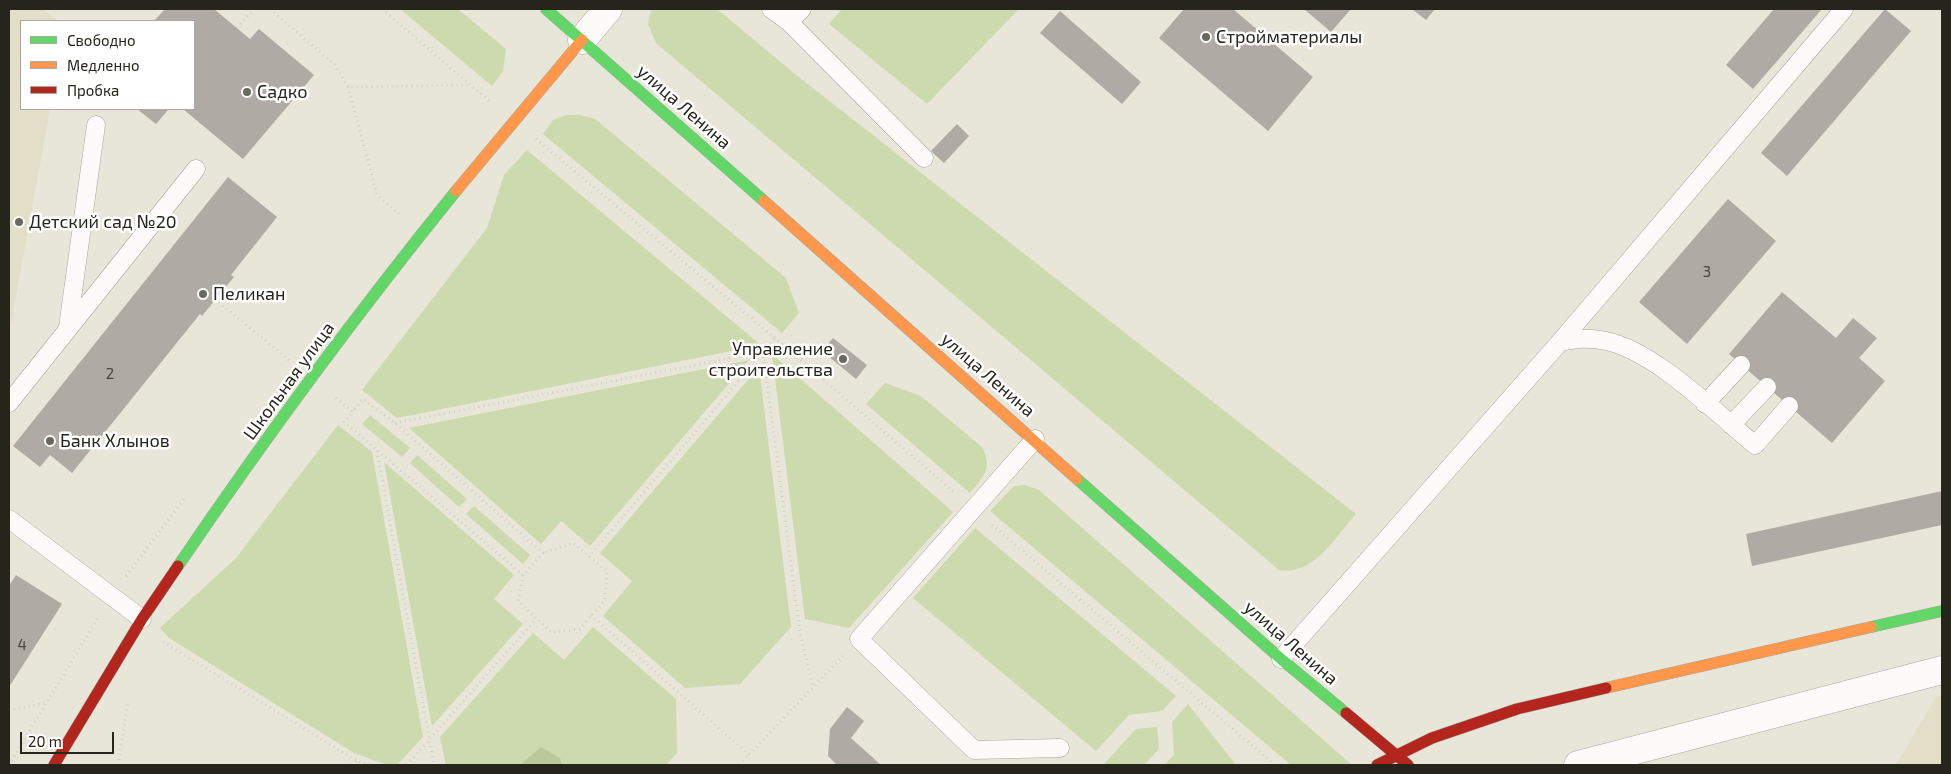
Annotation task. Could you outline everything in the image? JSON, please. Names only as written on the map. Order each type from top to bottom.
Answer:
[{"type":"main road","name":"улица Ленина","points":[[546,9],[1035,439],[1280,659],[1408,765]]},
{"type":"main road","name":"Школьная улица","points":[[54,765],[142,619],[231,488],[412,245],[513,120],[582,40]]},
{"type":"main road","points":[[1377,765],[1394,754],[1472,722],[1517,709],[1942,611]]},
{"type":"street","points":[[582,40],[608,9]]},
{"type":"street","points":[[1578,765],[1942,670]]},
{"type":"lane","points":[[772,9],[789,22],[924,158]]},
{"type":"lane","points":[[789,22],[802,9]]},
{"type":"lane","points":[[1280,659],[1560,342],[1844,9]]},
{"type":"lane","points":[[68,328],[96,125]]},
{"type":"lane","points":[[9,403],[196,169]]},
{"type":"lane","points":[[1560,342],[1584,338],[1606,341],[1624,347],[1674,378],[1755,445],[1789,406]]},
{"type":"lane","points":[[1705,404],[1741,365]]},
{"type":"lane","points":[[1731,425],[1766,386]]},
{"type":"lane","points":[[1035,439],[975,510],[859,639],[974,750],[1060,748]]},
{"type":"lane","points":[[9,518],[110,597],[142,619]]},
{"type":"path","points":[[238,28],[254,9]]},
{"type":"path","points":[[270,9],[335,65],[348,87],[377,195],[399,214]]},
{"type":"path","points":[[382,9],[775,338],[1276,765]]},
{"type":"path","points":[[348,87],[471,85]]},
{"type":"path","points":[[393,222],[405,207]]},
{"type":"path","points":[[589,557],[775,338]]},
{"type":"path","points":[[395,424],[763,352]]},
{"type":"path","points":[[763,352],[800,632],[814,686]]},
{"type":"path","points":[[283,369],[295,353]]},
{"type":"path","points":[[353,412],[363,399],[395,424],[543,553]]},
{"type":"path","points":[[344,422],[523,575]]},
{"type":"path","points":[[377,451],[434,765]]},
{"type":"path","points":[[9,765],[110,597],[188,495]]},
{"type":"path","points":[[573,544],[589,557],[607,571],[605,600],[580,628],[550,632],[518,601],[523,575],[543,553],[573,544]]},
{"type":"path","points":[[591,615],[749,755]]},
{"type":"path","points":[[142,619],[162,641],[357,761],[369,765]]},
{"type":"path","points":[[407,765],[536,619]]},
{"type":"path","points":[[739,765],[859,639]]},
{"type":"path","points":[[9,710],[46,703]]},
{"type":"path","points":[[352,765],[357,761]]},
{"type":"shaded area","name":"Детский сад №20","points":[[9,9],[42,9],[57,20],[20,20],[20,110],[50,110],[9,335]]},
{"type":"shaded area","points":[[1942,695],[1942,765],[1896,765],[1936,697]]},
{"type":"green space","points":[[400,9],[458,9],[506,49],[503,71],[492,86]]},
{"type":"green space","points":[[651,9],[717,9],[795,74],[1356,514],[1323,553],[1313,561],[1303,567],[1279,570],[656,43],[648,24]]},
{"type":"green space","points":[[842,9],[1019,9],[927,104],[829,24]]},
{"type":"green space","points":[[566,115],[580,115],[595,119],[786,278],[799,313],[782,333],[543,134],[553,120]]},
{"type":"green space","points":[[527,150],[761,345],[397,418],[362,390],[487,228],[504,175]]},
{"type":"green space","points":[[772,354],[953,512],[849,628],[805,619]]},
{"type":"green space","points":[[749,360],[590,546],[561,521],[541,544],[409,428]]},
{"type":"green space","points":[[759,367],[791,627],[740,684],[685,688],[603,616],[632,581],[600,553]]},
{"type":"green space","points":[[885,383],[921,396],[982,447],[987,466],[983,477],[970,493],[866,404]]},
{"type":"green space","points":[[370,415],[410,448],[402,457],[362,424]]},
{"type":"green space","points":[[338,425],[372,452],[423,737],[397,765],[387,765],[354,753],[169,638],[160,628],[236,558]]},
{"type":"green space","points":[[417,455],[467,499],[459,507],[410,463]]},
{"type":"green space","points":[[384,462],[514,575],[494,599],[523,624],[432,726]]},
{"type":"green space","points":[[1025,485],[1039,490],[1352,765],[1291,765],[990,511],[1014,486]]},
{"type":"green space","points":[[474,506],[530,555],[523,564],[466,514]]},
{"type":"green space","points":[[975,528],[1176,696],[1162,711],[1129,715],[1096,751],[913,598]]},
{"type":"green space","points":[[593,627],[676,699],[677,753],[666,765],[446,765],[440,737],[533,633],[564,660]]},
{"type":"green space","points":[[1188,704],[1236,765],[1164,765],[1174,755],[1172,722]]},
{"type":"green space","points":[[1157,727],[1159,749],[1144,765],[1103,765],[1136,729]]},
{"type":"green space","points":[[541,747],[560,758],[562,765],[520,765]]},
{"type":"building","name":"Садко","points":[[165,9],[214,9],[250,39],[259,29],[314,75],[243,159],[184,110],[195,110],[195,20],[155,20]]},
{"type":"building","points":[[1184,9],[1233,9],[1313,77],[1268,131],[1159,38]]},
{"type":"building","points":[[1304,9],[1351,9],[1331,32]]},
{"type":"building","points":[[1412,9],[1435,9],[1426,20]]},
{"type":"building","points":[[1774,9],[1822,9],[1753,89],[1726,65]]},
{"type":"building","points":[[1885,9],[1911,31],[1787,176],[1761,153]]},
{"type":"building","points":[[1060,11],[1141,82],[1122,104],[1040,33]]},
{"type":"building","points":[[138,110],[168,110],[156,124]]},
{"type":"building","points":[[957,124],[969,136],[944,163],[931,151]]},
{"type":"building","points":[[228,177],[277,217],[231,275],[234,277],[202,316],[200,314],[72,473],[50,455],[40,467],[13,446]]},
{"type":"building","points":[[1728,199],[1776,241],[1687,344],[1639,302]]},
{"type":"building","points":[[1782,292],[1836,338],[1853,318],[1877,338],[1859,358],[1885,381],[1832,443],[1729,354]]},
{"type":"building","points":[[833,338],[867,365],[856,379],[822,351]]},
{"type":"building","points":[[1942,491],[1942,525],[1752,566],[1746,534]]},
{"type":"building","points":[[16,575],[62,604],[9,687],[9,586]]},
{"type":"building","points":[[847,707],[864,721],[851,738],[881,765],[837,765],[828,756],[830,729]]},
{"type":"traffic: fast","points":[[546,9],[764,201]]},
{"type":"traffic: fast","points":[[178,566],[244,470],[313,376],[456,191]]},
{"type":"traffic: fast","points":[[1077,479],[1281,659],[1346,713]]},
{"type":"traffic: fast","points":[[1871,627],[1942,611]]},
{"type":"traffic: slow","points":[[456,191],[582,40]]},
{"type":"traffic: slow","points":[[764,201],[1077,479]]},
{"type":"traffic: slow","points":[[1606,688],[1871,627]]},
{"type":"traffic: jam","points":[[54,765],[142,619],[178,566]]},
{"type":"traffic: jam","points":[[1377,765],[1432,738],[1517,709],[1606,688]]},
{"type":"traffic: jam","points":[[1346,713],[1408,765]]},
{"type":"place","name":"Стройматериалы","points":[[1206,37]]},
{"type":"place","name":"Садко","points":[[247,92]]},
{"type":"place","name":"Детский сад №20","points":[[19,222]]},
{"type":"place","name":"Пеликан","points":[[203,294]]},
{"type":"place","name":"Управление строительства","points":[[843,359]]},
{"type":"place","name":"Банк Хлынов","points":[[50,441]]}]
